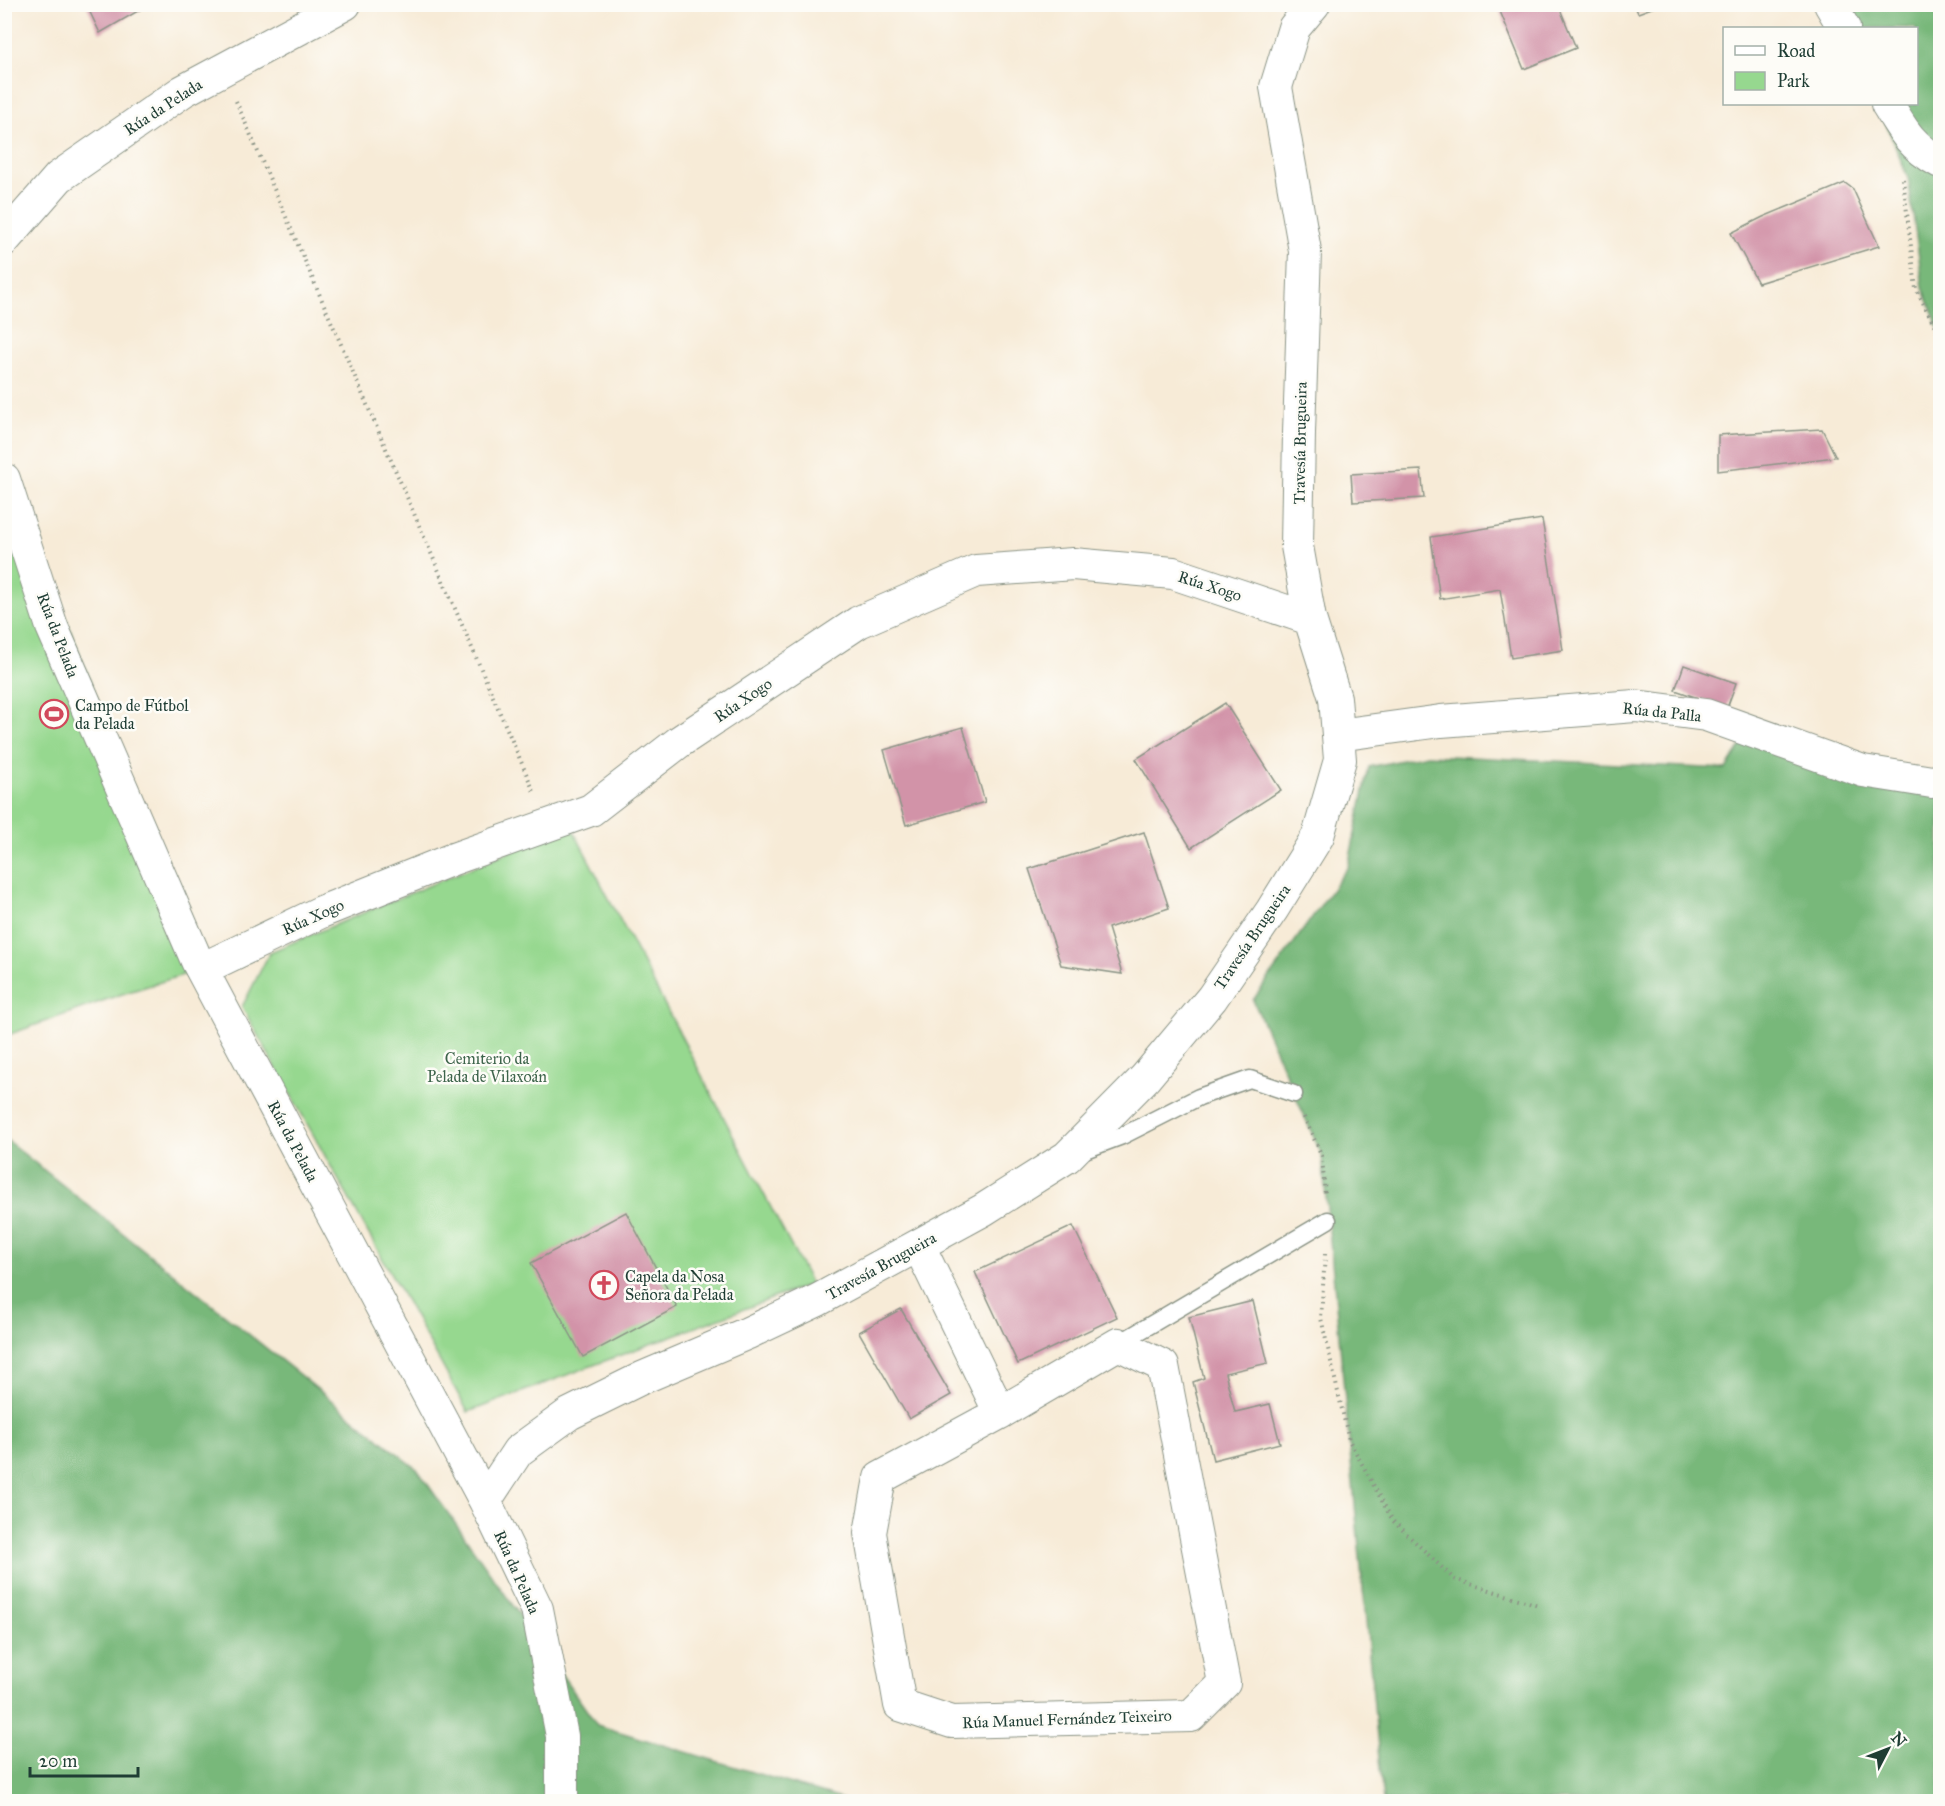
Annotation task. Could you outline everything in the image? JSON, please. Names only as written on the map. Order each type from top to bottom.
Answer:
[{"type":"street","name":"Rúa da Pelada","points":[[4,240],[59,177],[183,91],[345,4]]},
{"type":"street","name":"Travesía Brugueira","points":[[485,1501],[518,1451],[569,1414],[642,1378],[748,1334],[818,1300],[983,1210],[1067,1157],[1145,1078],[1212,998],[1272,910],[1318,836],[1340,760],[1335,698],[1310,619],[1298,546],[1305,251],[1276,87],[1294,28],[1314,4]]},
{"type":"street","points":[[1830,4],[1843,27]]},
{"type":"street","points":[[1888,105],[1903,131],[1923,153],[1941,162]]},
{"type":"street","name":"Rúa da Pelada","points":[[4,479],[52,627],[201,969],[485,1501],[537,1609],[562,1736],[562,1802]]},
{"type":"street","name":"Rúa Xogo","points":[[201,969],[321,912],[453,859],[591,810],[679,742],[859,622],[976,571],[1073,564],[1173,573],[1310,619]]},
{"type":"street","name":"Rúa da Palla","points":[[1338,735],[1441,721],[1635,706],[1706,715],[1863,771],[1932,782],[1941,780]]},
{"type":"street","points":[[919,1246],[1000,1413]]},
{"type":"street","name":"Rúa Manuel Fernández Teixeiro","points":[[1118,1344],[1163,1366],[1224,1683],[1191,1716],[952,1722],[900,1705],[870,1533],[880,1478],[1000,1413],[1118,1344]]},
{"type":"lane","points":[[1067,1157],[1122,1136],[1199,1097],[1250,1079],[1294,1094]]},
{"type":"lane","points":[[1118,1344],[1328,1220]]},
{"type":"path","points":[[223,70],[549,825]]},
{"type":"path","points":[[1903,131],[1900,157],[1916,289],[1941,336]]},
{"type":"path","points":[[1294,1094],[1322,1156],[1328,1220],[1321,1318],[1349,1440],[1393,1521],[1454,1579],[1538,1605]]},
{"type":"green space","points":[[1837,5],[1940,5],[1940,332],[1923,287],[1908,178],[1878,105],[1918,105],[1918,27],[1847,27]]},
{"type":"green space","name":"Campo de Fútbol da Pelada","points":[[4,459],[202,969],[119,995],[5,1036]]},
{"type":"green space","points":[[1750,731],[1940,780],[1940,1801],[1383,1801],[1322,1156],[1253,1000],[1348,867],[1369,767],[1427,755],[1726,769]]},
{"type":"green space","name":"Cemiterio da Pelada de Vilaxoán","points":[[571,826],[811,1284],[468,1412],[242,1007],[270,952]]},
{"type":"green space","points":[[4,1138],[417,1469],[597,1725],[848,1801],[5,1801]]},
{"type":"building","points":[[86,4],[150,4],[100,33]]},
{"type":"building","points":[[1497,4],[1558,4],[1576,48],[1524,69]]},
{"type":"building","points":[[1634,4],[1660,4],[1660,5],[1638,13]]},
{"type":"building","points":[[1845,183],[1853,189],[1879,246],[1758,283],[1731,233]]},
{"type":"building","points":[[1822,429],[1836,457],[1718,471],[1718,435]]},
{"type":"building","points":[[1421,470],[1424,498],[1353,502],[1351,474]]},
{"type":"building","points":[[1542,519],[1563,650],[1511,658],[1500,589],[1440,599],[1431,537]]},
{"type":"building","points":[[1684,665],[1736,683],[1727,708],[1675,690]]},
{"type":"building","points":[[1225,703],[1281,790],[1191,848],[1136,759]]},
{"type":"building","points":[[963,727],[985,802],[906,825],[884,750]]},
{"type":"building","points":[[1144,832],[1169,908],[1108,928],[1122,974],[1061,965],[1029,869]]},
{"type":"building","name":"Capela da Nosa Señora da Pelada","points":[[626,1212],[677,1307],[583,1357],[531,1263]]},
{"type":"building","points":[[1073,1226],[1117,1317],[1018,1364],[975,1272]]},
{"type":"building","points":[[1253,1301],[1268,1363],[1225,1373],[1235,1412],[1270,1404],[1280,1443],[1213,1460],[1193,1382],[1204,1378],[1189,1317]]},
{"type":"building","points":[[901,1309],[951,1395],[909,1419],[859,1332]]},
{"type":"place","name":"Campo de Fútbol da Pelada","points":[[54,714]]},
{"type":"place","name":"Capela da Nosa Señora da Pelada","points":[[604,1285]]}]
